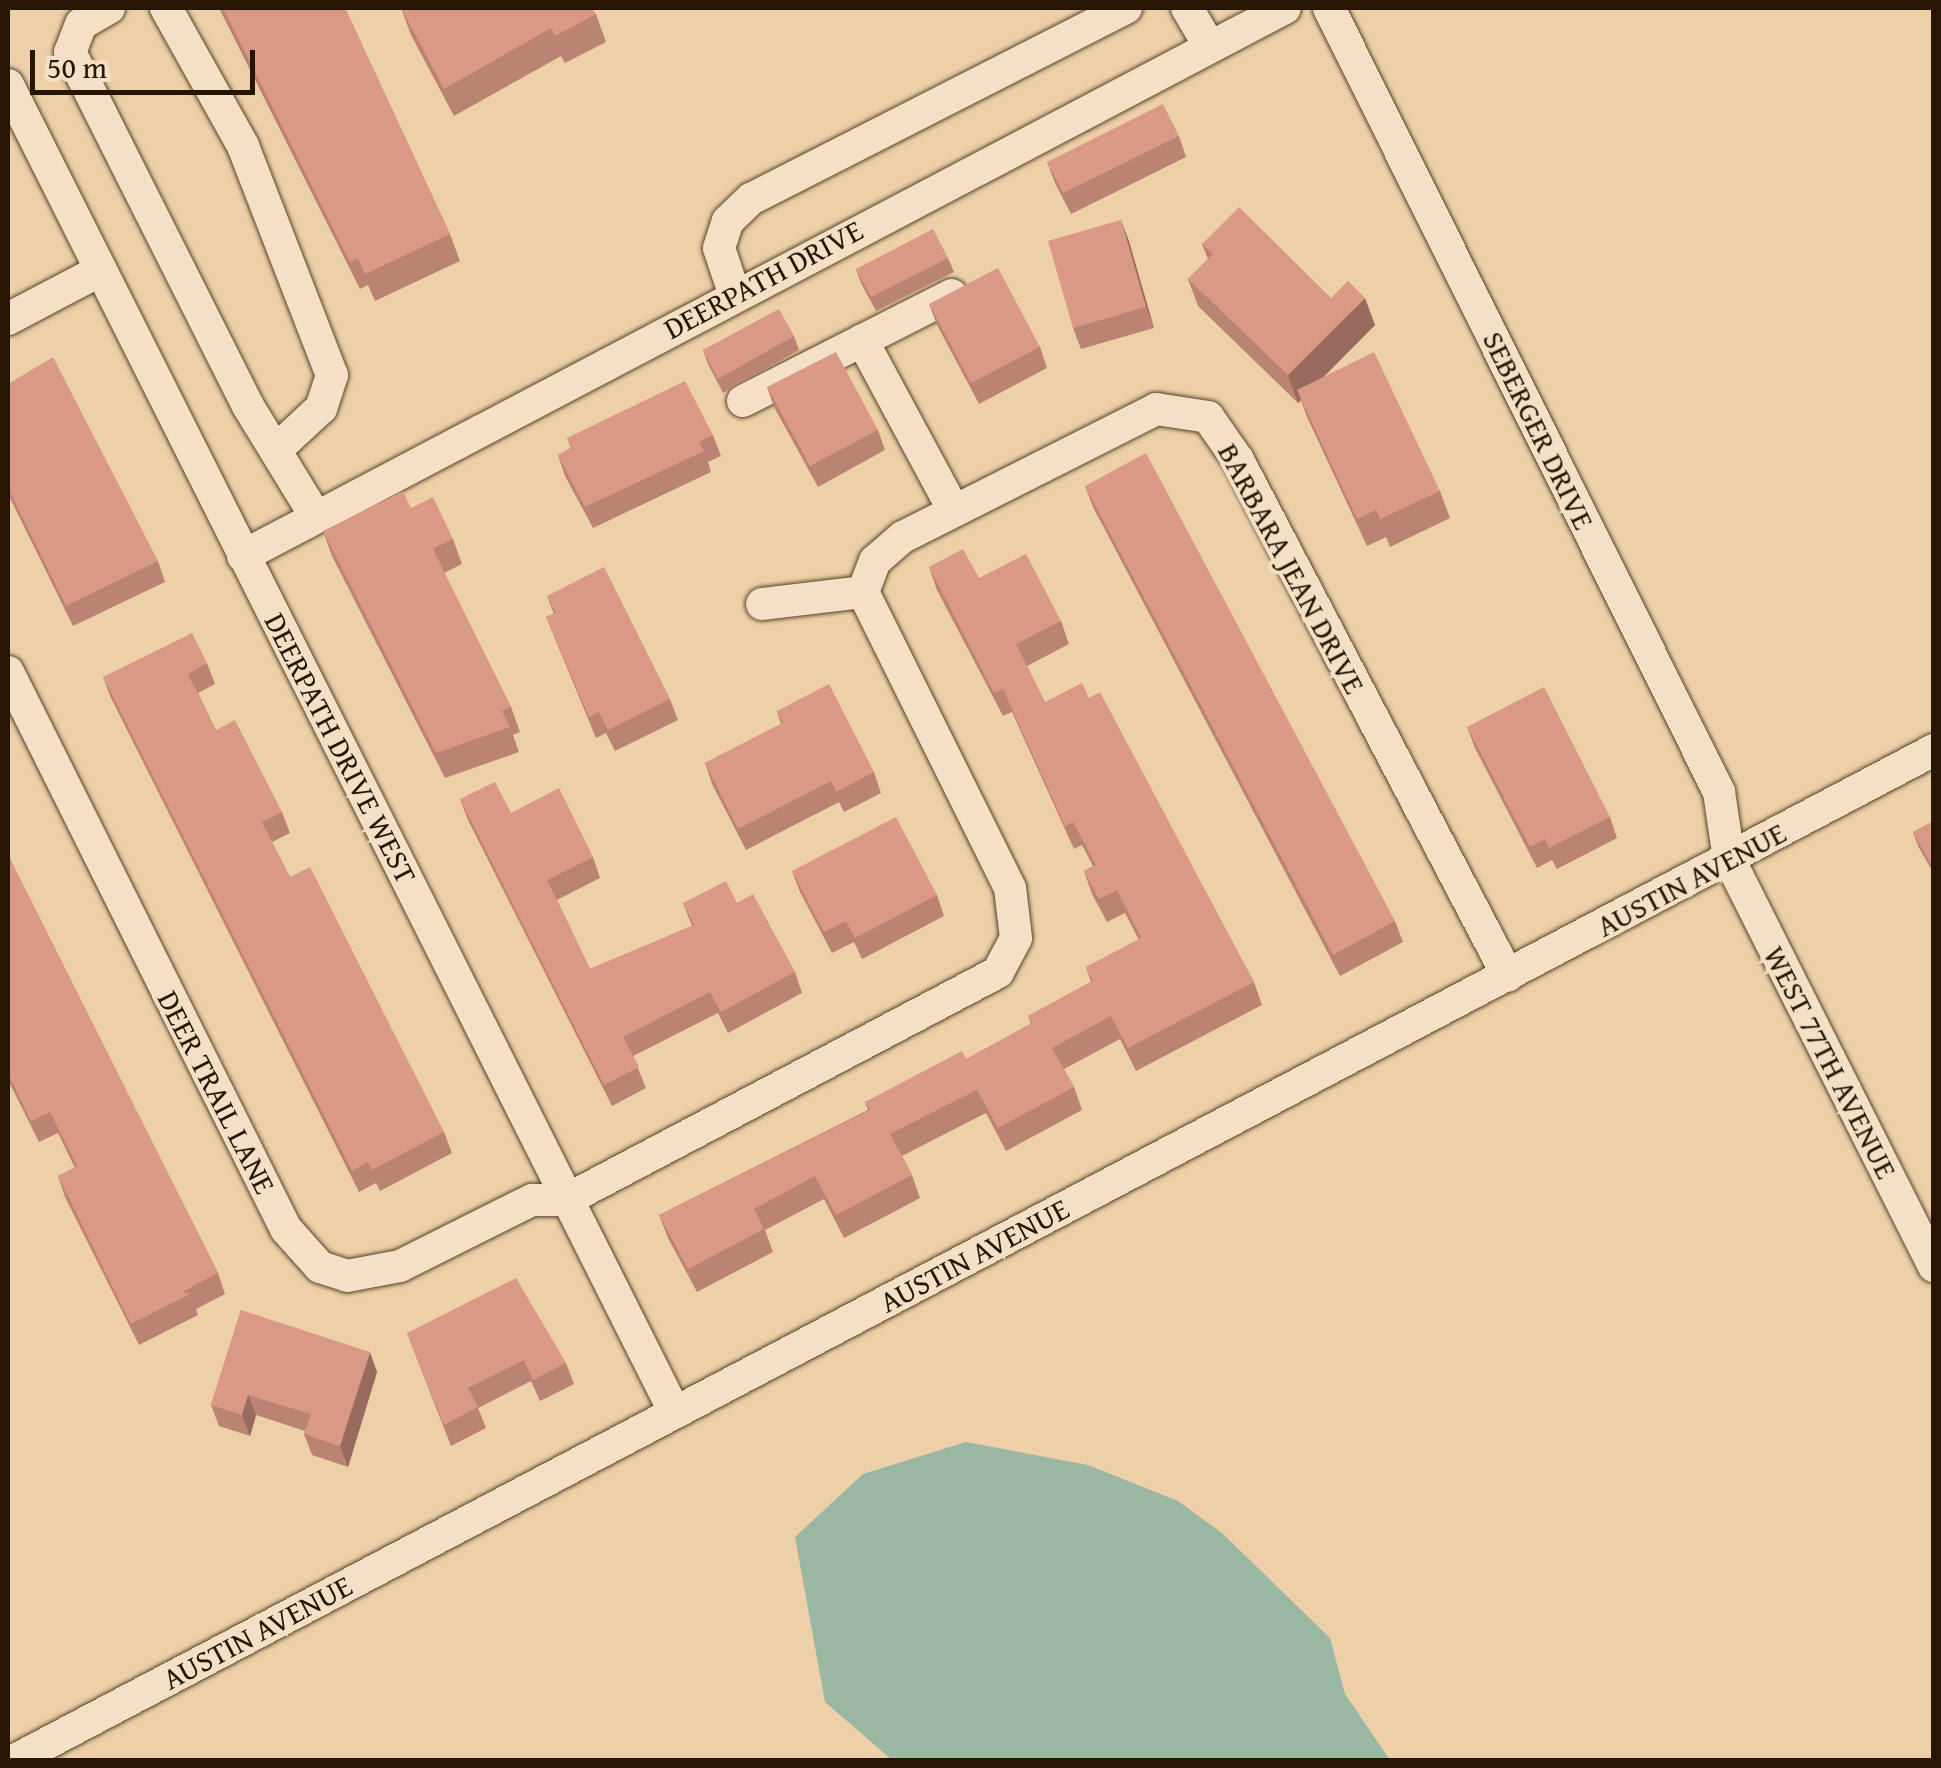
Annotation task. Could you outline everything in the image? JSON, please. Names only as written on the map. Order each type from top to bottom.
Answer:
[{"type":"street","points":[[108,8],[81,24],[70,52],[276,449],[316,518]]},
{"type":"street","points":[[166,8],[243,146],[332,374],[322,408],[276,449]]},
{"type":"street","points":[[734,293],[719,248],[751,198],[1126,8]]},
{"type":"street","points":[[1187,8],[1210,47]]},
{"type":"street","name":"DEERPATH DRIVE","points":[[243,556],[734,293],[1285,8]]},
{"type":"street","name":"SEBERGER DRIVE","points":[[1329,8],[1719,792],[1729,859]]},
{"type":"street","name":"DEERPATH DRIVE WEST","points":[[8,86],[674,1411]]},
{"type":"street","points":[[8,320],[100,270]]},
{"type":"street","points":[[743,401],[952,295]]},
{"type":"street","points":[[862,340],[953,509]]},
{"type":"street","name":"BARBARA JEAN DRIVE","points":[[863,592],[875,561],[953,509],[1132,416],[1180,406],[1208,417],[1508,976]]},
{"type":"street","points":[[566,1200],[998,972],[1016,938],[1010,888],[863,592],[762,604]]},
{"type":"street","name":"DEER TRAIL LANE","points":[[8,672],[286,1229],[320,1267],[375,1274],[532,1200],[566,1200]]},
{"type":"street","name":"AUSTIN AVENUE","points":[[15,1760],[1934,750]]},
{"type":"street","name":"WEST 77TH AVENUE","points":[[1729,859],[1934,1266]]},
{"type":"shaded area","points":[[966,1442],[1088,1465],[1178,1501],[1222,1533],[1330,1638],[1345,1694],[1390,1760],[892,1760],[825,1702],[795,1537],[863,1474]]},
{"type":"building","points":[[223,8],[345,8],[450,234],[365,274],[358,258],[350,262]]},
{"type":"building","points":[[401,8],[592,8],[596,14],[555,36],[551,28],[444,89]]},
{"type":"building","points":[[1163,104],[1179,136],[1063,193],[1047,162]]},
{"type":"building","points":[[1239,207],[1331,298],[1348,281],[1365,298],[1288,375],[1188,279],[1213,254],[1202,244]]},
{"type":"building","points":[[1121,220],[1146,307],[1073,328],[1048,241]]},
{"type":"building","points":[[933,229],[948,258],[871,297],[856,269]]},
{"type":"building","points":[[998,268],[1040,347],[971,383],[929,304]]},
{"type":"building","points":[[779,309],[794,336],[718,379],[703,350]]},
{"type":"building","points":[[836,352],[878,430],[810,466],[767,387]]},
{"type":"building","points":[[1374,352],[1440,491],[1380,519],[1376,510],[1357,519],[1297,390]]},
{"type":"building","points":[[53,357],[158,561],[66,606],[8,488],[8,384]]},
{"type":"building","points":[[685,381],[713,435],[699,442],[704,451],[585,507],[558,455],[572,448],[567,438]]},
{"type":"building","points":[[1146,453],[1395,921],[1333,955],[1085,486]]},
{"type":"building","points":[[403,491],[411,508],[433,497],[453,539],[433,549],[511,707],[502,711],[510,727],[436,753],[323,531]]},
{"type":"building","points":[[963,549],[979,578],[1026,554],[1061,621],[1016,644],[1045,702],[1082,683],[1089,698],[1100,692],[1254,982],[1128,1048],[1111,1016],[1052,1048],[1074,1087],[998,1128],[977,1090],[890,1134],[912,1175],[836,1215],[815,1176],[754,1209],[764,1229],[688,1269],[659,1215],[870,1110],[865,1102],[962,1051],[966,1059],[1032,1023],[1028,1016],[1093,981],[1086,967],[1141,938],[1117,890],[1099,899],[1084,871],[1096,865],[1073,822],[1065,826],[1003,689],[994,693],[929,567]]},
{"type":"building","points":[[604,567],[670,699],[608,730],[599,712],[589,717],[546,617],[556,613],[547,596]]},
{"type":"building","points":[[192,633],[207,663],[188,674],[216,730],[235,720],[282,812],[262,822],[290,877],[310,867],[444,1132],[372,1170],[368,1162],[352,1171],[103,677]]},
{"type":"building","points":[[829,684],[874,772],[836,792],[831,781],[738,829],[705,763],[783,723],[777,711]]},
{"type":"building","points":[[1544,687],[1610,817],[1549,848],[1545,839],[1530,847],[1467,727]]},
{"type":"building","points":[[495,782],[511,813],[559,788],[593,857],[547,880],[590,969],[694,925],[683,903],[726,881],[737,903],[753,894],[795,972],[721,1012],[710,992],[623,1037],[639,1067],[604,1085],[460,799]]},
{"type":"building","points":[[896,817],[937,895],[855,938],[846,921],[824,932],[792,871]]},
{"type":"building","points":[[1934,821],[1934,870],[1913,832]]},
{"type":"building","points":[[8,855],[218,1273],[182,1292],[190,1294],[131,1324],[58,1176],[77,1166],[50,1112],[31,1121],[8,1074]]},
{"type":"building","points":[[516,1278],[566,1363],[533,1380],[524,1360],[468,1388],[478,1407],[444,1425],[407,1333]]},
{"type":"building","points":[[241,1310],[370,1352],[340,1446],[304,1434],[311,1414],[248,1395],[242,1415],[211,1405]]}]
